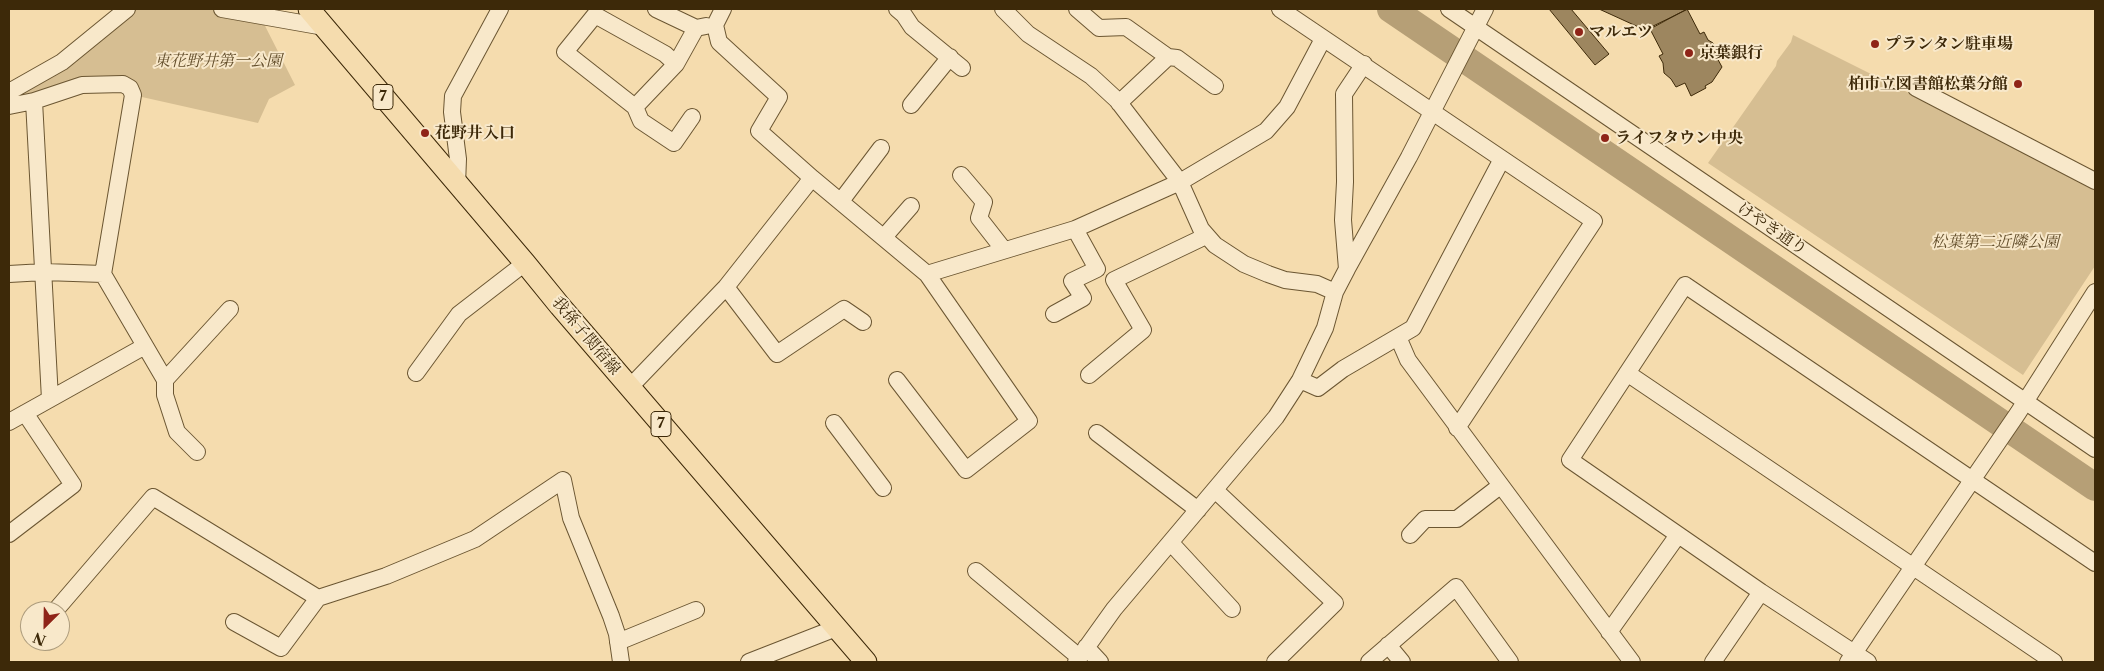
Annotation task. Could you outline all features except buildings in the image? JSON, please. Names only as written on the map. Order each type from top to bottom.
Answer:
[{"type":"main road","name":"我孫子関宿線","points":[[308,9],[866,662]]},
{"type":"street","points":[[9,92],[62,62],[127,9]]},
{"type":"street","points":[[222,9],[324,27]]},
{"type":"street","points":[[457,184],[458,159],[452,112],[453,96],[500,9]]},
{"type":"street","points":[[656,9],[696,28],[715,25]]},
{"type":"street","points":[[723,9],[715,25],[719,42],[779,97],[759,131],[926,274],[1029,421],[966,470],[897,380]]},
{"type":"street","points":[[897,9],[912,26],[956,63],[911,105]]},
{"type":"street","points":[[1003,9],[1028,34],[1090,76],[1119,103],[1180,182],[1201,230],[1215,246],[1244,264],[1286,280],[1318,284],[1335,292]]},
{"type":"street","points":[[1077,9],[1099,28],[1126,27],[1168,57],[1177,58],[1215,86]]},
{"type":"street","points":[[1280,9],[1323,39],[1364,64],[1594,222],[1457,428]]},
{"type":"street","name":"けやき通り","points":[[1449,9],[2095,448]]},
{"type":"street","points":[[1080,656],[1114,609],[1276,417],[1300,380],[1325,328],[1335,292],[1410,157],[1485,9]]},
{"type":"street","points":[[676,64],[665,54],[595,15],[565,52],[635,107],[641,121],[674,143],[692,117]]},
{"type":"street","points":[[635,107],[676,64],[696,28]]},
{"type":"street","points":[[926,274],[1075,229],[1180,182],[1266,130],[1287,106],[1323,39]]},
{"type":"street","points":[[1119,103],[1168,57]]},
{"type":"street","points":[[1347,268],[1343,220],[1345,182],[1344,94],[1364,64]]},
{"type":"street","points":[[9,106],[34,101],[82,85],[123,84],[130,88],[133,95],[103,274],[165,380],[165,395],[177,432],[197,452]]},
{"type":"street","points":[[1916,88],[2095,181]]},
{"type":"street","points":[[34,101],[50,399]]},
{"type":"street","points":[[841,201],[881,148]]},
{"type":"street","points":[[1300,380],[1318,388],[1342,369],[1413,328],[1502,159]]},
{"type":"street","points":[[962,175],[984,202],[979,218],[1004,250]]},
{"type":"street","points":[[630,387],[726,288],[812,178]]},
{"type":"street","points":[[884,237],[911,206]]},
{"type":"street","points":[[1054,314],[1083,298],[1072,281],[1097,269],[1075,229]]},
{"type":"street","points":[[1089,375],[1143,330],[1114,280],[1206,236]]},
{"type":"street","points":[[416,374],[459,314],[526,263]]},
{"type":"street","points":[[9,274],[44,272],[103,274]]},
{"type":"street","points":[[1868,662],[1850,658],[1761,592],[1570,460],[1685,285],[2095,562]]},
{"type":"street","points":[[726,288],[777,354],[844,309],[864,322]]},
{"type":"street","points":[[1850,658],[2025,402],[2095,292]]},
{"type":"street","points":[[165,380],[230,309]]},
{"type":"street","points":[[1398,338],[1408,360],[1457,428],[1632,662]]},
{"type":"street","points":[[9,422],[145,346]]},
{"type":"street","points":[[1627,373],[2054,662]]},
{"type":"street","points":[[9,534],[73,485],[25,413]]},
{"type":"street","points":[[834,423],[883,488]]},
{"type":"street","points":[[1097,433],[1198,510]]},
{"type":"street","points":[[234,622],[281,648],[318,598],[386,576],[475,539],[563,480],[571,518],[611,616],[621,662]]},
{"type":"street","points":[[1410,534],[1425,519],[1457,519],[1500,486]]},
{"type":"street","points":[[1215,490],[1335,603],[1275,662]]},
{"type":"street","points":[[64,601],[154,498],[318,598]]},
{"type":"street","points":[[1609,632],[1678,535]]},
{"type":"street","points":[[1171,542],[1232,609]]},
{"type":"street","points":[[976,571],[1080,656],[1100,662]]},
{"type":"street","points":[[1369,662],[1456,587],[1510,662]]},
{"type":"street","points":[[1713,662],[1761,592]]},
{"type":"street","points":[[618,642],[696,610]]},
{"type":"street","points":[[749,662],[836,628]]},
{"type":"street","points":[[1388,645],[1402,662]]},
{"type":"green space","name":"東花野井第一公園","points":[[127,9],[222,9],[260,16],[295,85],[269,99],[258,123],[133,95],[123,84],[9,106],[9,92]]},
{"type":"green space","name":"松葉第二近隣公園","points":[[1793,35],[2095,186],[2095,266],[2023,375],[1708,163],[1776,66],[1777,61],[1791,42]]},
{"type":"waterway","points":[[1391,9],[2095,487]]},
{"type":"place","name":"マルエツ","points":[[1579,32]]},
{"type":"place","name":"プランタン駐車場","points":[[1875,44]]},
{"type":"place","name":"京葉銀行","points":[[1689,53]]},
{"type":"place","name":"柏市立図書館松葉分館","points":[[2018,84]]},
{"type":"place","name":"花野井入口","points":[[425,133]]},
{"type":"place","name":"ライフタウン中央","points":[[1605,138]]}]
